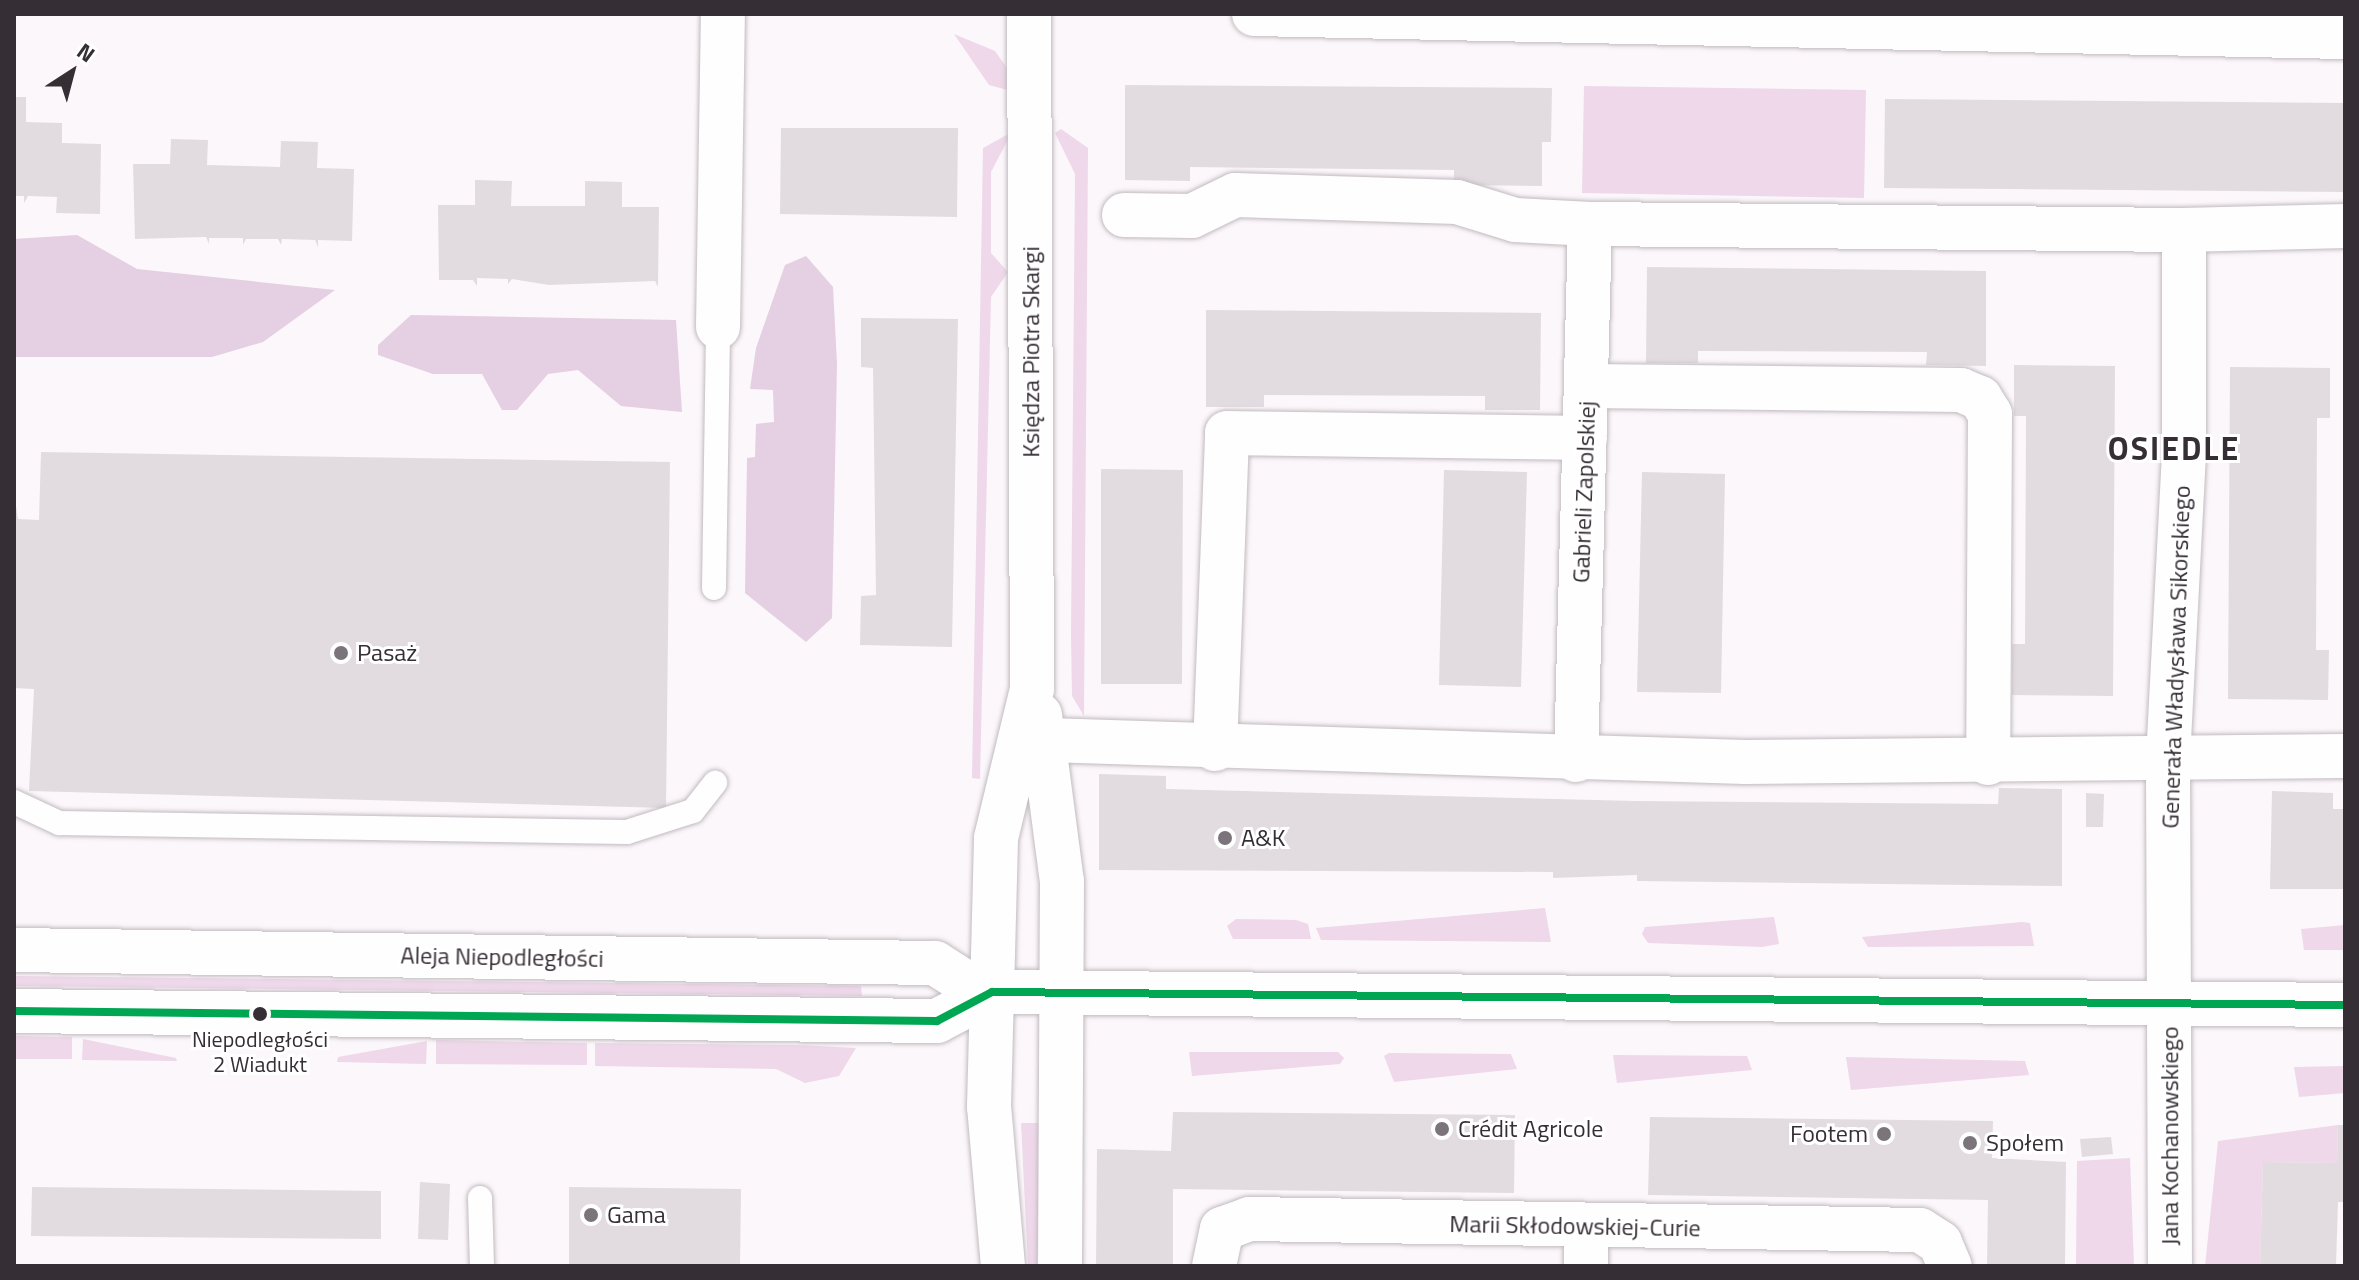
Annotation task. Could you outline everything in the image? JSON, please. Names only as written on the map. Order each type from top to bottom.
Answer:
[{"type":"street","points":[[718,327],[723,14]]},
{"type":"street","name":"Księdza Piotra Skargi","points":[[1003,1266],[989,1107],[987,993],[996,838],[1032,689],[1029,14]]},
{"type":"street","points":[[1254,14],[1568,24],[1880,24],[2345,37]]},
{"type":"street","points":[[1124,215],[1192,216],[1235,195],[1457,202],[1515,220],[1590,224],[2184,230],[2345,226]]},
{"type":"street","name":"Gabrieli Zapolskiej","points":[[1576,760],[1590,224]]},
{"type":"street","name":"Generała Władysława Sikorskiego","points":[[2171,1005],[2168,759],[2184,451],[2184,230]]},
{"type":"street","points":[[1587,386],[1961,390],[1980,398],[1990,414],[1988,763]]},
{"type":"street","points":[[1215,749],[1227,433],[1585,438]]},
{"type":"street","name":"Księdza Piotra Skargi","points":[[1032,689],[1047,740],[1062,881],[1060,1266]]},
{"type":"street","points":[[1047,740],[1215,749],[1576,760],[1988,763],[2345,756]]},
{"type":"street","name":"Aleja Niepodległości","points":[[14,950],[935,963],[987,993]]},
{"type":"street","points":[[14,1011],[937,1021],[987,993],[2345,1005]]},
{"type":"street","name":"Jana Kochanowskiego","points":[[2170,1266],[2171,1005]]},
{"type":"street","name":"Marii Skłodowskiej-Curie","points":[[1214,1266],[1222,1229],[1249,1219],[1586,1246],[1920,1230],[1940,1243],[1950,1266]]},
{"type":"lane","points":[[714,588],[718,327]]},
{"type":"lane","points":[[14,802],[59,823],[627,832],[693,811],[715,783]]},
{"type":"lane","points":[[480,1198],[482,1266]]},
{"type":"shaded area","points":[[954,34],[995,51],[1007,68],[1011,91],[989,85]]},
{"type":"shaded area","points":[[1584,86],[1866,90],[1864,198],[1582,193]]},
{"type":"shaded area","points":[[1061,129],[1088,148],[1084,716],[1072,696],[1075,174],[1055,133]]},
{"type":"shaded area","points":[[1012,132],[991,172],[991,253],[1008,272],[991,297],[980,779],[972,778],[983,148]]},
{"type":"shaded area","points":[[77,235],[137,269],[335,290],[263,342],[212,357],[14,357],[14,239]]},
{"type":"shaded area","points":[[806,256],[833,287],[837,364],[832,618],[806,642],[745,593],[747,458],[755,457],[756,424],[774,422],[773,390],[750,389],[756,348],[785,265]]},
{"type":"shaded area","points":[[411,315],[676,320],[682,412],[621,406],[578,370],[548,374],[517,410],[502,410],[482,374],[433,374],[378,355],[378,345]]},
{"type":"shaded area","points":[[1545,908],[1551,942],[1321,940],[1316,928]]},
{"type":"shaded area","points":[[1774,917],[1779,944],[1762,947],[1648,943],[1642,934],[1645,927]]},
{"type":"shaded area","points":[[1236,919],[1296,920],[1308,924],[1311,939],[1233,939],[1227,926]]},
{"type":"shaded area","points":[[2030,923],[2034,946],[1868,947],[1862,937]]},
{"type":"shaded area","points":[[2345,925],[2345,950],[2304,950],[2301,929]]},
{"type":"shaded area","points":[[14,976],[861,986],[862,996],[14,986]]},
{"type":"shaded area","points":[[14,1036],[72,1037],[72,1059],[14,1059]]},
{"type":"shaded area","points":[[83,1039],[176,1058],[177,1061],[82,1060]]},
{"type":"shaded area","points":[[436,1040],[587,1043],[587,1065],[436,1064]]},
{"type":"shaded area","points":[[427,1041],[426,1064],[337,1062],[338,1057]]},
{"type":"shaded area","points":[[595,1043],[856,1048],[839,1076],[805,1083],[776,1069],[595,1066]]},
{"type":"shaded area","points":[[1189,1052],[1338,1052],[1344,1058],[1340,1064],[1192,1076]]},
{"type":"shaded area","points":[[1389,1053],[1511,1054],[1517,1069],[1394,1082],[1384,1056]]},
{"type":"shaded area","points":[[1613,1055],[1747,1056],[1752,1070],[1617,1083]]},
{"type":"shaded area","points":[[1846,1057],[2025,1061],[2029,1075],[1851,1090]]},
{"type":"shaded area","points":[[2345,1066],[2345,1093],[2299,1097],[2294,1067]]},
{"type":"shaded area","points":[[1021,1123],[1042,1123],[1037,1266],[1028,1266]]},
{"type":"shaded area","points":[[2338,1125],[2337,1163],[2263,1162],[2260,1266],[2205,1266],[2218,1141]]},
{"type":"shaded area","points":[[2130,1158],[2134,1266],[2076,1266],[2077,1161]]},
{"type":"building","points":[[1125,85],[1552,88],[1551,142],[1542,142],[1542,186],[1454,185],[1454,170],[1190,167],[1190,181],[1125,180]]},
{"type":"building","points":[[14,97],[26,97],[26,122],[62,123],[62,143],[101,144],[100,214],[56,213],[57,197],[28,196],[24,203],[24,196],[14,196]]},
{"type":"building","points":[[1885,99],[2345,103],[2345,192],[1884,188]]},
{"type":"building","points":[[781,128],[958,128],[957,217],[780,214]]},
{"type":"building","points":[[171,139],[208,140],[207,165],[280,167],[281,141],[318,142],[317,168],[354,169],[352,241],[318,240],[318,247],[315,240],[282,239],[281,245],[278,239],[246,239],[243,245],[243,238],[209,238],[209,244],[206,237],[135,239],[133,164],[170,164]]},
{"type":"building","points":[[475,180],[512,181],[511,206],[585,206],[585,181],[622,182],[622,207],[659,207],[658,287],[655,281],[549,285],[512,279],[508,284],[508,279],[477,278],[477,286],[473,280],[439,280],[438,205],[475,205]]},
{"type":"building","points":[[1647,267],[1986,271],[1986,366],[1926,365],[1927,352],[1698,351],[1698,363],[1646,363]]},
{"type":"building","points":[[1206,310],[1541,313],[1540,410],[1485,410],[1485,396],[1264,395],[1264,407],[1206,407]]},
{"type":"building","points":[[861,318],[958,319],[952,647],[860,645],[861,596],[876,595],[873,368],[861,367]]},
{"type":"building","points":[[2014,365],[2115,366],[2113,696],[2012,695],[2012,644],[2025,644],[2026,416],[2014,416]]},
{"type":"building","points":[[2230,367],[2330,368],[2330,418],[2317,418],[2316,650],[2329,650],[2328,700],[2228,699]]},
{"type":"building","name":"Pasaż","points":[[41,452],[670,462],[666,808],[29,791],[34,689],[14,688],[14,492],[18,519],[39,520]]},
{"type":"building","points":[[1101,469],[1183,470],[1182,684],[1101,684]]},
{"type":"building","points":[[1444,470],[1527,472],[1521,687],[1439,685]]},
{"type":"building","points":[[1642,472],[1725,474],[1721,693],[1637,692]]},
{"type":"building","points":[[1099,774],[1166,776],[1166,789],[1636,801],[1998,804],[1999,788],[2062,789],[2062,886],[1637,881],[1637,875],[1553,878],[1553,872],[1099,870]]},
{"type":"building","points":[[2272,791],[2333,793],[2333,809],[2345,809],[2345,889],[2270,889]]},
{"type":"building","points":[[2086,793],[2104,794],[2103,827],[2086,827]]},
{"type":"building","points":[[1173,1112],[1515,1115],[1514,1193],[1173,1189],[1173,1266],[1096,1266],[1097,1149],[1171,1151]]},
{"type":"building","points":[[1650,1117],[1993,1121],[1992,1158],[2066,1162],[2065,1266],[1987,1266],[1988,1200],[1648,1195]]},
{"type":"building","points":[[2338,1125],[2345,1125],[2345,1202],[2338,1202],[2336,1266],[2260,1266],[2263,1162],[2337,1163]]},
{"type":"building","points":[[2111,1137],[2113,1154],[2082,1157],[2080,1139]]},
{"type":"building","points":[[420,1182],[450,1184],[448,1240],[418,1239]]},
{"type":"building","points":[[32,1187],[381,1191],[381,1239],[31,1236]]},
{"type":"building","points":[[569,1187],[741,1189],[740,1266],[569,1266]]},
{"type":"transit line","points":[[14,1011],[937,1021],[992,992],[2345,1005]]},
{"type":"place","name":"Pasaż","points":[[341,653]]},
{"type":"place","name":"A&K","points":[[1225,838]]},
{"type":"place","name":"Niepodległości 2 Wiadukt","points":[[260,1014]]},
{"type":"place","name":"Crédit Agricole","points":[[1442,1129]]},
{"type":"place","name":"Footem","points":[[1884,1134]]},
{"type":"place","name":"Społem","points":[[1970,1143]]},
{"type":"place","name":"Gama","points":[[591,1215]]},
{"type":"district","name":"OSIEDLE","points":[[2174,448]]}]
